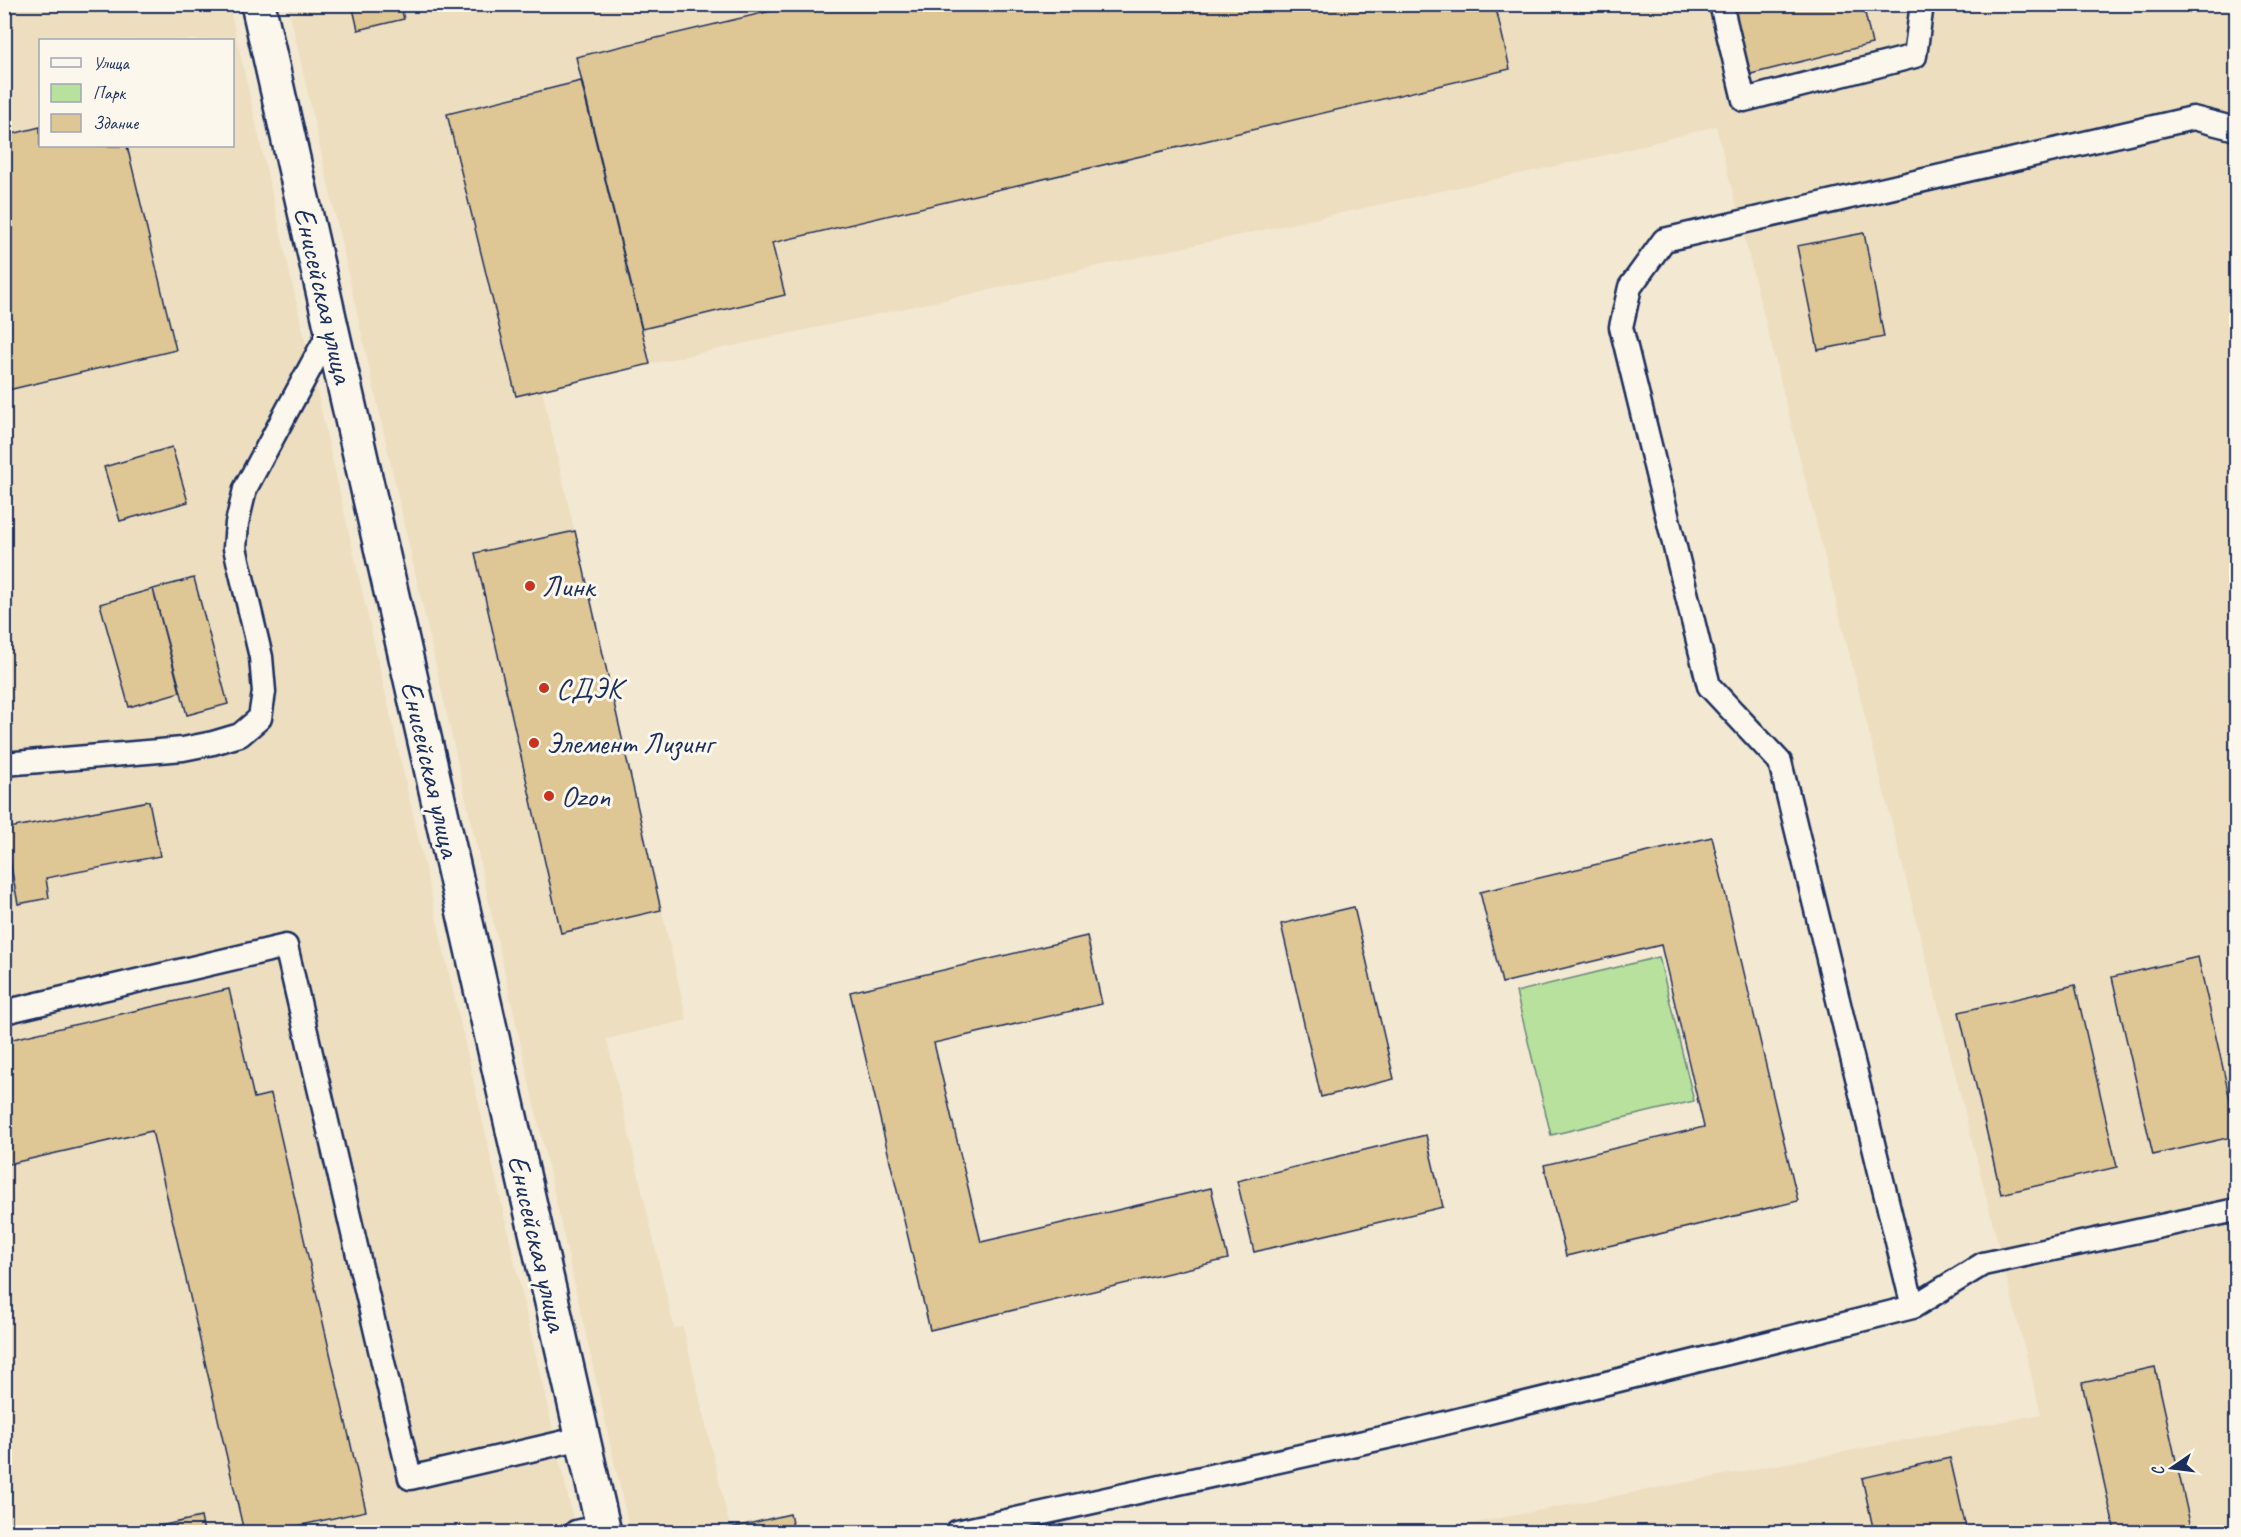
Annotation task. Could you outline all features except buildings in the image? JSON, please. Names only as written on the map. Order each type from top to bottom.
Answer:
[{"type":"street","name":"Енисейская улица","points":[[258,4],[582,1438],[594,1530]]},
{"type":"lane","points":[[1721,4],[1744,100],[1915,56],[1922,4]]},
{"type":"lane","points":[[1913,1307],[1780,762],[1709,686],[1621,327],[1630,287],[1664,240],[2193,118],[2236,129]]},
{"type":"lane","points":[[4,764],[183,749],[240,735],[260,718],[264,692],[261,657],[235,548],[237,523],[245,489],[331,329]]},
{"type":"lane","points":[[4,1012],[286,946],[410,1478],[582,1438]]},
{"type":"lane","points":[[957,1533],[1405,1433],[1913,1307],[1983,1264],[2236,1210]]},
{"type":"shaded area","points":[[5,5],[229,5],[576,1532],[5,1532]]},
{"type":"shaded area","points":[[288,5],[2236,5],[2236,1532],[1428,1532],[2041,1414],[1716,126],[1615,153],[650,364],[542,390],[687,1020],[607,1039],[674,1328],[683,1327],[730,1528],[718,1532],[630,1532]]},
{"type":"green space","points":[[1659,957],[1694,1101],[1551,1135],[1516,992]]},
{"type":"place","name":"Линк","points":[[530,586]]},
{"type":"place","name":"СДЭК","points":[[544,688]]},
{"type":"place","name":"Элемент Лизинг","points":[[534,743]]},
{"type":"place","name":"Ozon","points":[[549,796]]}]
